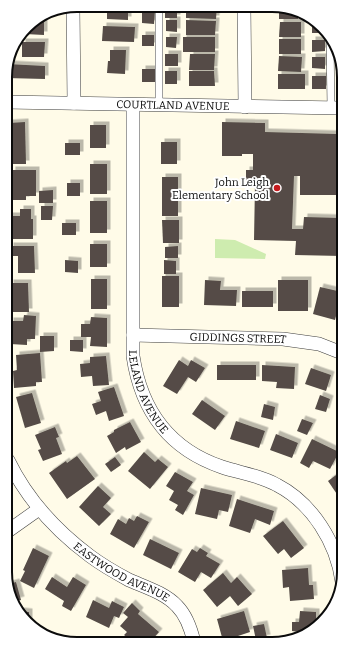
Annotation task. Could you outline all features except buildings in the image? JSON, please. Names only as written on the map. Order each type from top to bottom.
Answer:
[{"type":"street","points":[[73,12],[74,103]]},
{"type":"street","points":[[244,12],[245,107]]},
{"type":"street","name":"COURTLAND AVENUE","points":[[12,102],[336,108]]},
{"type":"street","name":"LELAND AVENUE","points":[[133,105],[133,356],[140,387],[145,401],[160,425],[178,443],[199,458],[224,468],[250,474],[276,484],[297,498],[316,519],[330,543],[337,562]]},
{"type":"street","name":"GIDDINGS STREET","points":[[133,335],[284,338],[318,344],[337,350]]},
{"type":"street","name":"EASTWOOD AVENUE","points":[[12,468],[24,490],[55,528],[91,556],[128,579],[165,596],[177,606],[186,619],[192,637]]},
{"type":"street","points":[[12,529],[39,509]]},
{"type":"lane","points":[[159,12],[159,105]]},
{"type":"lane","points":[[331,50],[336,108]]},
{"type":"green space","points":[[215,239],[235,240],[266,254],[265,259],[215,258]]},
{"type":"place","name":"John Leigh Elementary School","points":[[277,188]]}]
